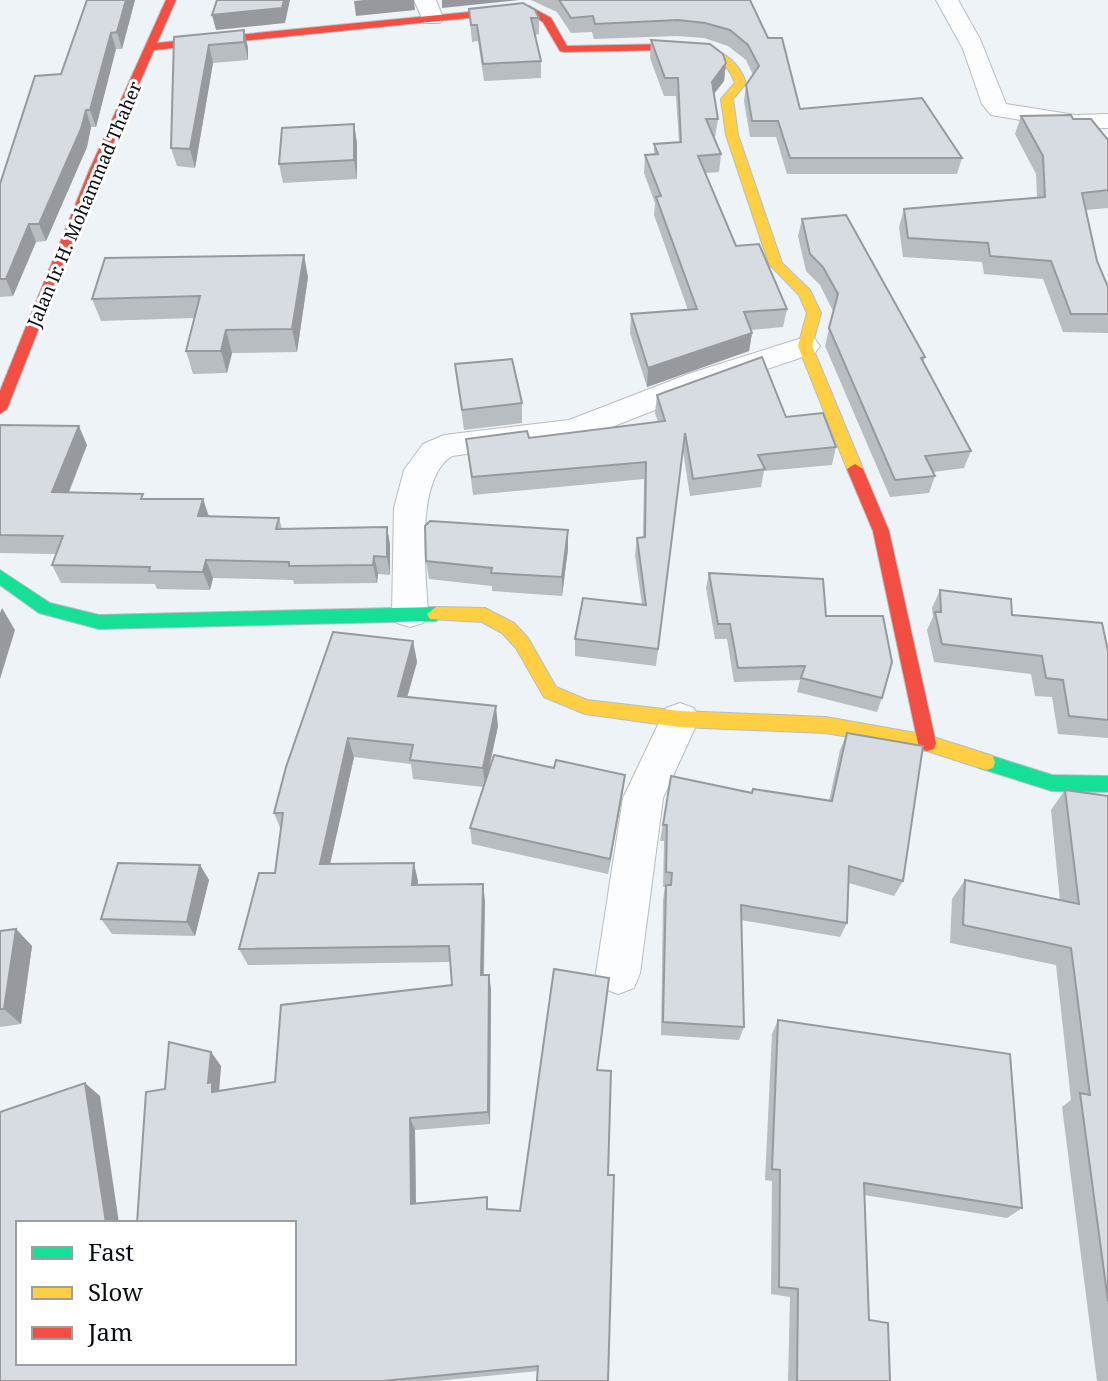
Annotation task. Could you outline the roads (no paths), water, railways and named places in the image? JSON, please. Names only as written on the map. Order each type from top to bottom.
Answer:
[{"type":"street","name":"Jalan Ir. H. Mohammad Thaher","points":[[0,409],[95,171],[171,0]]},
{"type":"street","points":[[947,0],[964,29],[988,84],[993,106],[1011,114],[1098,121],[1108,142]]},
{"type":"street","points":[[152,47],[338,31],[428,9],[529,9],[547,20],[564,49],[685,48],[728,57],[738,69],[741,83],[727,99],[732,135],[776,264],[805,293],[814,313],[805,346],[881,531],[927,743]]},
{"type":"street","points":[[410,613],[407,542],[413,501],[419,473],[428,457],[436,451],[444,446],[573,430],[702,380],[805,346]]},
{"type":"street","points":[[0,576],[23,597],[55,614],[99,622],[410,613],[485,615],[508,628],[522,643],[550,692],[585,707],[680,719],[826,725],[927,743],[1052,783],[1108,784]]},
{"type":"street","points":[[618,973],[643,798],[680,719]]}]
